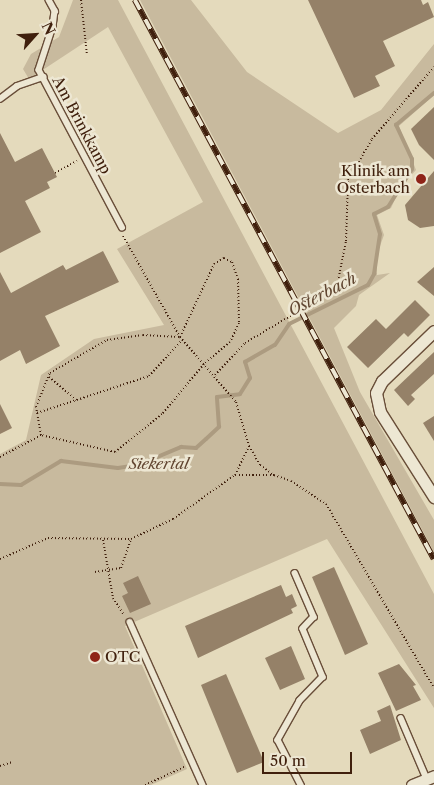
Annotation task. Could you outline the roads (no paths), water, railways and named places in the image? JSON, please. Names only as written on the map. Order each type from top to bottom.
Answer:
[{"type":"street","points":[[434,331],[382,381],[376,393],[380,412],[434,496]]},
{"type":"street","points":[[412,785],[430,777]]},
{"type":"lane","points":[[43,77],[39,70],[55,10],[49,0]]},
{"type":"lane","name":"Am Brinkkamp","points":[[0,99],[17,86],[43,77],[122,227]]},
{"type":"lane","points":[[295,573],[314,617],[303,629],[323,677],[300,701],[278,740],[301,785]]},
{"type":"lane","points":[[130,622],[203,785]]},
{"type":"lane","points":[[401,718],[430,777]]},
{"type":"waterway","name":"Osterbach","points":[[0,484],[21,485],[61,461],[118,468],[138,465],[181,447],[196,448],[206,439],[219,427],[217,397],[240,394],[250,378],[245,362],[275,345],[289,324],[368,285],[374,274],[380,234],[374,214],[388,207],[412,169],[412,159],[396,125],[434,93]]},
{"type":"railway","points":[[135,0],[434,559]]},
{"type":"place","name":"Klinik am Osterbach","points":[[421,179]]},
{"type":"place","name":"OTC","points":[[95,657]]},
{"type":"park label","name":"Siekertal","points":[[159,464]]}]
